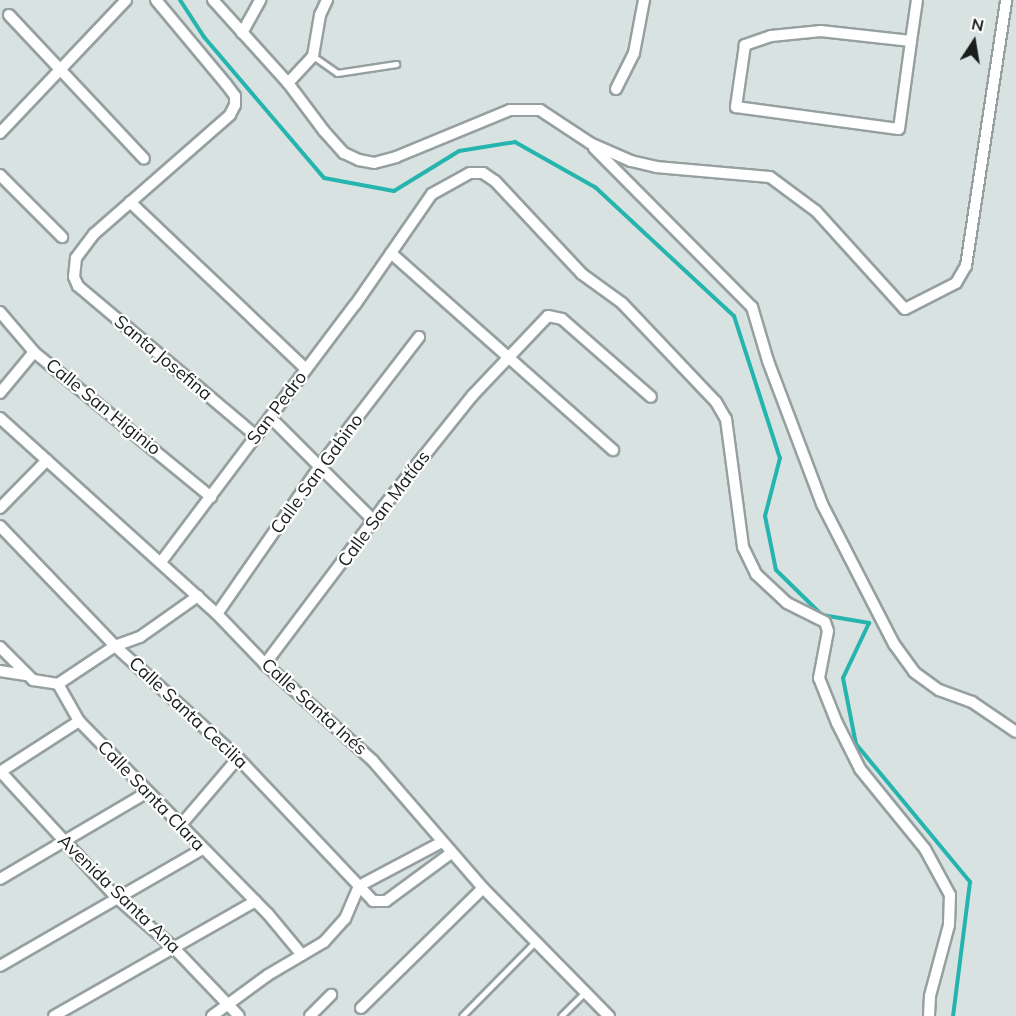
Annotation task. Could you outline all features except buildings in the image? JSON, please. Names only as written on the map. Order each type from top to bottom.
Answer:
[{"type":"street","points":[[0,133],[61,72],[126,0]]},
{"type":"street","points":[[156,0],[226,84],[235,96],[235,105],[230,115],[130,202],[306,369]]},
{"type":"street","points":[[213,0],[288,83],[324,131],[344,153],[358,160],[374,163],[396,157],[510,110],[524,108],[549,114],[590,143],[752,307],[768,361],[822,504],[894,644],[914,672],[939,690],[972,702],[1016,732]]},
{"type":"street","points":[[242,33],[260,0]]},
{"type":"street","points":[[288,83],[313,56],[320,15],[327,0]]},
{"type":"street","points":[[616,89],[634,53],[644,0]]},
{"type":"street","points":[[911,41],[821,31],[771,36],[745,45],[736,107],[899,129],[917,0]]},
{"type":"street","points":[[590,143],[656,167],[770,177],[816,211],[881,279],[900,308],[910,308],[956,283],[966,266],[1006,0]]},
{"type":"street","points":[[9,15],[144,159]]},
{"type":"street","name":"San Pedro","points":[[161,562],[306,369],[432,194],[470,173],[483,173],[495,181],[582,274],[622,303],[716,402],[726,419],[743,546],[756,574],[787,603],[825,622],[828,631],[819,678],[837,723],[860,770],[925,849],[950,895],[949,925],[930,996],[929,1016]]},
{"type":"street","points":[[0,175],[62,237]]},
{"type":"street","name":"Santa Josefina","points":[[130,202],[83,248],[76,258],[74,277],[78,286],[256,436]]},
{"type":"street","points":[[391,253],[613,450]]},
{"type":"street","name":"Calle San Higinio","points":[[0,312],[34,352],[211,497]]},
{"type":"street","name":"Calle San Matías","points":[[265,664],[375,522],[384,506],[507,357],[548,316],[555,315],[651,397]]},
{"type":"street","name":"Calle San Gabino","points":[[217,614],[320,467],[419,338]]},
{"type":"street","points":[[0,393],[34,352]]},
{"type":"street","points":[[270,417],[375,522]]},
{"type":"street","name":"Calle Santa Inés","points":[[0,418],[198,596],[265,664],[373,761],[483,888],[609,1016]]},
{"type":"street","points":[[0,508],[47,460]]},
{"type":"street","name":"Calle Santa Cecilia","points":[[0,526],[115,646],[238,758],[373,901],[386,902],[452,853]]},
{"type":"street","points":[[0,647],[27,675],[40,684],[58,684],[115,646],[140,637],[198,596]]},
{"type":"street","points":[[0,671],[27,675]]},
{"type":"street","name":"Calle Santa Clara","points":[[58,684],[79,721],[146,793],[255,901],[302,955]]},
{"type":"street","points":[[0,771],[79,721]]},
{"type":"street","points":[[180,826],[238,758]]},
{"type":"street","name":"Avenida Santa Ana","points":[[0,771],[116,897],[173,947],[239,1016]]},
{"type":"street","points":[[0,879],[146,793]]},
{"type":"street","points":[[212,1016],[231,1006],[268,975],[324,942],[345,919],[359,885],[442,842]]},
{"type":"street","points":[[0,966],[116,897],[203,849]]},
{"type":"street","points":[[361,1008],[483,888]]},
{"type":"street","points":[[54,1016],[255,901]]},
{"type":"street","points":[[310,1016],[332,995]]},
{"type":"lane","points":[[313,56],[337,73],[396,64]]},
{"type":"lane","points":[[462,1016],[536,941]]},
{"type":"lane","points":[[561,1016],[585,992]]},
{"type":"waterway","points":[[180,0],[204,37],[324,178],[394,191],[459,151],[515,142],[595,187],[734,316],[780,458],[765,516],[776,570],[822,615],[869,623],[843,678],[856,744],[970,882],[953,1016]]}]
